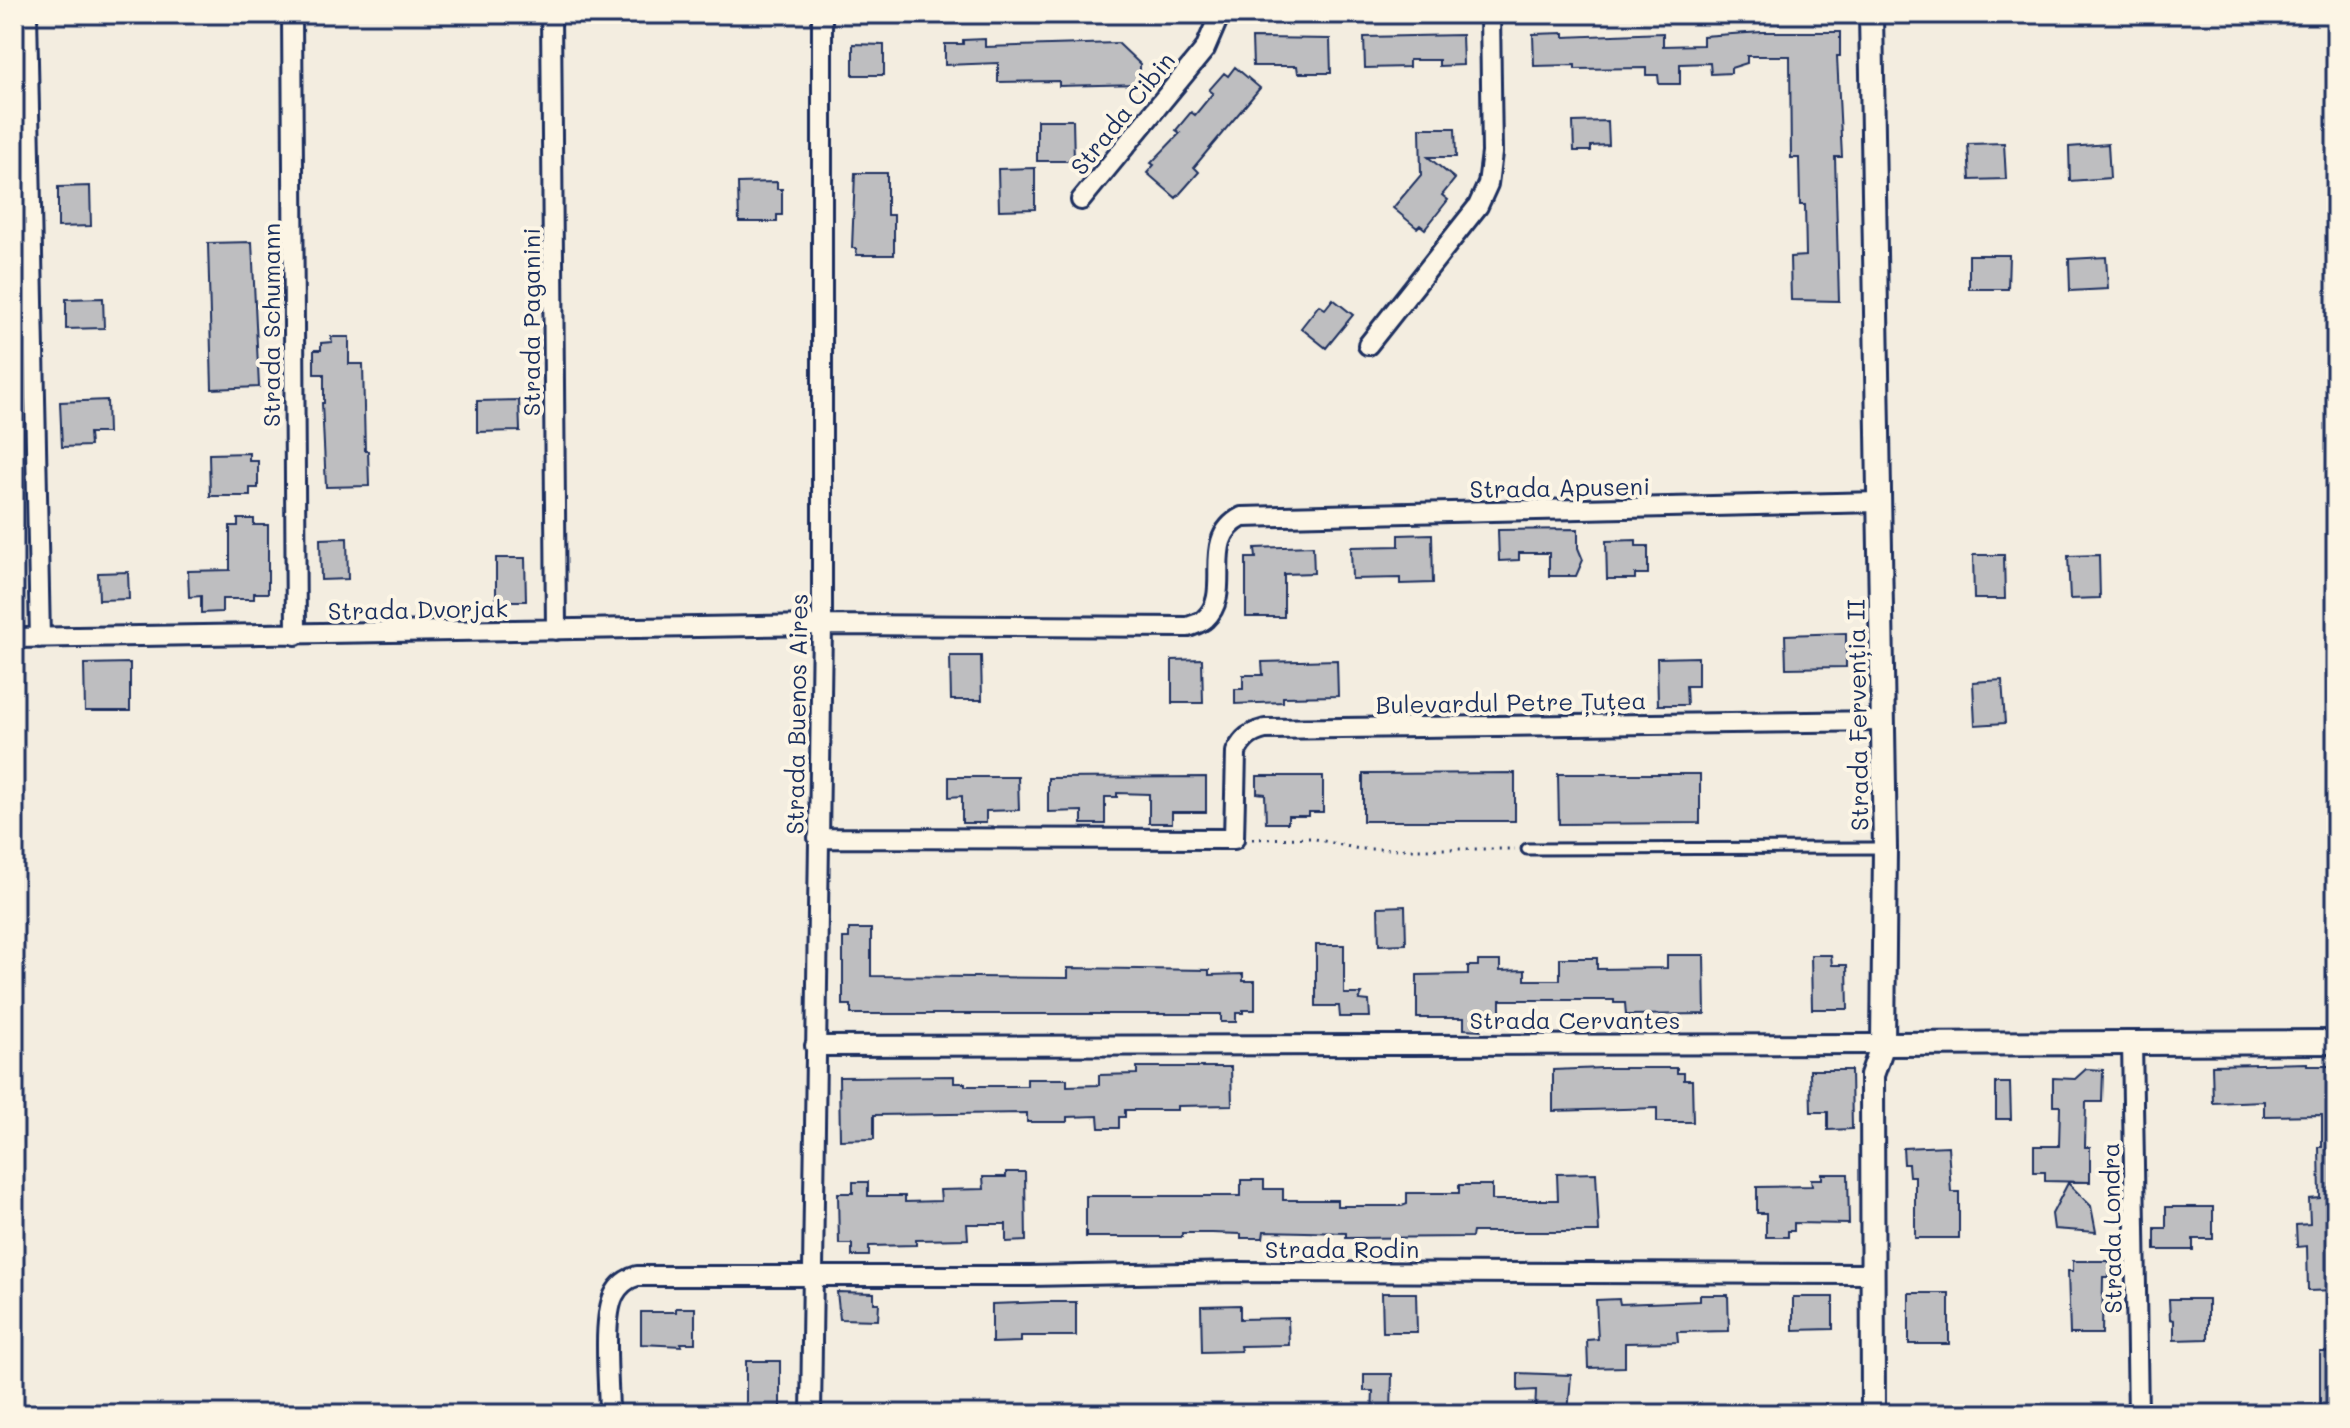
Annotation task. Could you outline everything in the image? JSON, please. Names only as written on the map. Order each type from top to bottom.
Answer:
[{"type":"street","points":[[27,14],[40,638]]},
{"type":"street","name":"Strada Schumann","points":[[292,14],[296,635]]},
{"type":"street","name":"Strada Paganini","points":[[551,14],[556,630]]},
{"type":"street","name":"Strada Buenos Aires","points":[[811,1414],[822,625],[822,14]]},
{"type":"street","name":"Strada Cibin","points":[[1081,200],[1205,49],[1220,14]]},
{"type":"street","points":[[1368,345],[1478,206],[1488,184],[1492,153],[1490,14]]},
{"type":"street","name":"Strada Fervenția II","points":[[1871,14],[1885,848],[1883,1044],[1872,1075],[1873,1414]]},
{"type":"street","name":"Strada Apuseni","points":[[1242,517],[1880,502]]},
{"type":"street","name":"Strada Dvorjak","points":[[14,638],[822,625],[1188,627],[1204,621],[1215,604],[1221,538],[1229,524],[1242,517]]},
{"type":"street","name":"Bulevardul Petre Țuțea","points":[[1234,839],[1236,752],[1251,732],[1265,729],[1884,721]]},
{"type":"street","points":[[818,838],[1234,839]]},
{"type":"street","name":"Strada Londra","points":[[2132,1041],[2138,1414]]},
{"type":"street","name":"Strada Cervantes","points":[[815,1046],[2336,1042]]},
{"type":"street","name":"Strada Rodin","points":[[609,1414],[608,1316],[612,1298],[627,1279],[637,1276],[1029,1276],[1239,1272],[1873,1274]]},
{"type":"lane","points":[[1527,849],[1885,848]]},
{"type":"path","points":[[1234,839],[1311,838],[1359,849],[1527,849]]},
{"type":"building","points":[[1840,32],[1840,56],[1837,56],[1842,157],[1835,157],[1839,301],[1791,300],[1790,257],[1806,256],[1805,205],[1800,205],[1799,158],[1791,158],[1790,56],[1747,56],[1747,63],[1731,68],[1731,73],[1711,74],[1710,63],[1680,64],[1680,84],[1659,84],[1658,75],[1646,75],[1646,68],[1534,66],[1533,34],[1564,33],[1564,37],[1663,33],[1663,46],[1703,45],[1703,36]]},
{"type":"building","points":[[1462,35],[1463,65],[1439,66],[1439,60],[1409,60],[1409,67],[1365,68],[1364,37]]},
{"type":"building","points":[[1252,38],[1330,39],[1331,73],[1298,73],[1297,66],[1253,66]]},
{"type":"building","points":[[985,39],[985,47],[1118,43],[1140,64],[1140,84],[1059,86],[1059,81],[998,82],[998,63],[945,65],[945,44]]},
{"type":"building","points":[[853,44],[884,45],[884,75],[853,75]]},
{"type":"building","points":[[1235,67],[1260,88],[1194,167],[1199,172],[1176,198],[1147,173],[1154,165],[1151,163],[1180,133],[1176,130],[1191,112],[1195,115],[1213,93],[1209,90],[1224,73],[1228,76]]},
{"type":"building","points":[[1037,120],[1073,120],[1074,161],[1037,161]]},
{"type":"building","points":[[1608,121],[1609,145],[1591,146],[1591,151],[1574,151],[1573,122]]},
{"type":"building","points":[[1420,128],[1455,128],[1456,157],[1428,157],[1455,179],[1442,195],[1448,200],[1425,229],[1420,225],[1417,228],[1393,208],[1421,175]]},
{"type":"building","points":[[2004,143],[2006,179],[1970,180],[1968,144]]},
{"type":"building","points":[[2108,144],[2110,178],[2070,181],[2069,147]]},
{"type":"building","points":[[1035,168],[1035,209],[999,210],[998,169]]},
{"type":"building","points":[[855,173],[887,173],[887,215],[894,215],[894,255],[857,255],[856,248],[852,248]]},
{"type":"building","points":[[777,182],[777,189],[782,189],[782,215],[777,215],[777,222],[739,222],[738,183]]},
{"type":"building","points":[[90,186],[91,226],[58,227],[58,187]]},
{"type":"building","points":[[252,242],[259,387],[212,389],[208,243]]},
{"type":"building","points":[[1969,255],[2009,255],[2008,289],[1969,289]]},
{"type":"building","points":[[2106,257],[2108,289],[2070,291],[2069,259]]},
{"type":"building","points":[[103,298],[104,328],[66,329],[66,299]]},
{"type":"building","points":[[1333,299],[1353,315],[1326,348],[1301,328],[1319,305],[1325,309]]},
{"type":"building","points":[[331,337],[349,337],[349,364],[363,364],[369,486],[326,487],[322,403],[324,374],[314,374],[314,350],[321,350],[321,343],[332,342]]},
{"type":"building","points":[[107,400],[108,433],[89,433],[90,446],[62,447],[60,402]]},
{"type":"building","points":[[519,400],[520,431],[477,432],[477,401]]},
{"type":"building","points":[[249,453],[249,461],[258,461],[258,488],[250,488],[250,496],[210,496],[209,454]]},
{"type":"building","points":[[238,519],[254,519],[254,525],[268,525],[268,593],[254,593],[254,599],[222,599],[222,612],[201,613],[201,596],[189,597],[188,571],[230,570],[230,526],[238,526]]},
{"type":"building","points":[[1578,529],[1578,548],[1583,560],[1576,576],[1549,576],[1549,553],[1519,553],[1519,560],[1499,561],[1498,530]]},
{"type":"building","points":[[1432,534],[1433,583],[1400,584],[1400,578],[1352,579],[1351,547],[1399,546],[1399,535]]},
{"type":"building","points":[[347,538],[348,579],[321,580],[320,539]]},
{"type":"building","points":[[1636,540],[1636,546],[1648,546],[1648,574],[1635,574],[1635,579],[1607,579],[1606,541]]},
{"type":"building","points":[[1313,546],[1314,573],[1284,574],[1284,617],[1246,617],[1246,558],[1256,558],[1255,548]]},
{"type":"building","points":[[1973,555],[2004,555],[2005,599],[1974,599]]},
{"type":"building","points":[[2099,555],[2100,598],[2070,599],[2068,556]]},
{"type":"building","points":[[496,558],[525,558],[526,601],[496,601]]},
{"type":"building","points":[[128,572],[129,599],[99,600],[98,573]]},
{"type":"building","points":[[1846,633],[1846,667],[1786,668],[1785,635]]},
{"type":"building","points":[[950,656],[981,656],[982,700],[951,700]]},
{"type":"building","points":[[1698,657],[1698,686],[1686,686],[1687,705],[1658,705],[1657,658]]},
{"type":"building","points":[[1202,659],[1203,703],[1172,703],[1172,660]]},
{"type":"building","points":[[1337,660],[1338,696],[1283,697],[1283,702],[1235,704],[1235,689],[1243,689],[1243,675],[1263,675],[1262,662]]},
{"type":"building","points":[[130,663],[130,711],[85,711],[84,664]]},
{"type":"building","points":[[2002,680],[2005,723],[1975,725],[1973,682]]},
{"type":"building","points":[[1515,773],[1515,821],[1363,821],[1363,774]]},
{"type":"building","points":[[1558,774],[1700,774],[1700,823],[1559,824]]},
{"type":"building","points":[[1257,776],[1323,776],[1323,812],[1288,816],[1288,823],[1266,823],[1265,794],[1257,793]]},
{"type":"building","points":[[949,777],[1018,777],[1019,810],[986,811],[986,823],[962,823],[962,796],[949,797]]},
{"type":"building","points":[[1206,777],[1206,812],[1172,812],[1172,823],[1149,823],[1149,794],[1117,793],[1117,797],[1105,797],[1105,824],[1082,824],[1082,811],[1048,812],[1048,778]]},
{"type":"building","points":[[1405,906],[1406,944],[1379,945],[1378,907]]},
{"type":"building","points":[[849,929],[871,929],[871,976],[1068,978],[1068,968],[1209,970],[1209,975],[1243,974],[1243,981],[1255,981],[1255,1010],[1236,1013],[1236,1022],[1221,1022],[1221,1014],[851,1014],[851,1005],[843,1005],[843,938],[849,938]]},
{"type":"building","points":[[1316,945],[1344,945],[1344,994],[1362,994],[1359,1000],[1369,1001],[1370,1017],[1340,1017],[1339,1006],[1316,1006]]},
{"type":"building","points":[[1667,955],[1704,955],[1705,1014],[1626,1015],[1625,1003],[1614,1003],[1614,1000],[1500,1000],[1500,1016],[1481,1016],[1481,1030],[1464,1029],[1464,1018],[1417,1018],[1417,975],[1468,974],[1468,966],[1478,966],[1478,961],[1500,961],[1500,971],[1525,970],[1525,980],[1560,980],[1560,958],[1597,958],[1597,969],[1667,968]]},
{"type":"building","points":[[1811,955],[1831,955],[1832,965],[1847,965],[1848,1009],[1812,1009]]},
{"type":"building","points":[[2307,1063],[2307,1066],[2336,1066],[2336,1290],[2308,1291],[2307,1246],[2297,1247],[2296,1225],[2310,1224],[2309,1199],[2320,1198],[2322,1115],[2264,1116],[2264,1101],[2213,1103],[2212,1065]]},
{"type":"building","points":[[1137,1067],[1231,1067],[1232,1105],[1177,1106],[1177,1110],[1125,1110],[1125,1117],[1119,1117],[1119,1128],[1099,1128],[1098,1116],[1067,1117],[1067,1122],[1027,1122],[1027,1113],[874,1115],[874,1139],[840,1140],[839,1077],[954,1076],[954,1083],[965,1083],[965,1086],[1027,1086],[1027,1079],[1067,1079],[1067,1086],[1099,1085],[1099,1075],[1137,1074]]},
{"type":"building","points":[[1677,1068],[1677,1073],[1684,1073],[1684,1080],[1692,1080],[1693,1122],[1657,1122],[1657,1108],[1553,1111],[1553,1070]]},
{"type":"building","points":[[2086,1069],[2103,1070],[2102,1102],[2086,1102],[2085,1147],[2090,1147],[2090,1182],[2045,1181],[2045,1172],[2034,1172],[2034,1146],[2059,1146],[2060,1106],[2053,1106],[2053,1078],[2075,1079]]},
{"type":"building","points":[[1810,1070],[1851,1070],[1852,1129],[1828,1130],[1828,1112],[1811,1112]]},
{"type":"building","points":[[1996,1083],[2010,1083],[2011,1119],[1996,1119]]},
{"type":"building","points":[[1948,1146],[1951,1192],[1959,1192],[1959,1238],[1915,1238],[1915,1176],[1909,1176],[1903,1148]]},
{"type":"building","points":[[1006,1172],[1025,1172],[1026,1241],[1006,1242],[1006,1224],[967,1224],[968,1239],[916,1240],[916,1245],[869,1246],[869,1256],[852,1256],[852,1244],[839,1244],[838,1193],[853,1193],[853,1182],[868,1182],[868,1196],[905,1196],[905,1202],[941,1201],[940,1190],[984,1189],[983,1177],[1006,1177]]},
{"type":"building","points":[[1596,1173],[1599,1232],[1473,1232],[1472,1237],[1346,1238],[1346,1233],[1264,1231],[1263,1238],[1212,1233],[1182,1233],[1182,1237],[1086,1237],[1086,1196],[1241,1196],[1241,1180],[1264,1180],[1264,1189],[1283,1189],[1283,1200],[1337,1200],[1337,1206],[1402,1206],[1407,1204],[1407,1193],[1459,1193],[1459,1185],[1492,1185],[1492,1200],[1558,1200],[1557,1174]]},
{"type":"building","points":[[1822,1174],[1848,1174],[1849,1224],[1794,1223],[1794,1231],[1788,1231],[1788,1237],[1766,1237],[1766,1213],[1757,1213],[1757,1187],[1812,1186],[1811,1179],[1822,1179]]},
{"type":"building","points":[[2068,1183],[2091,1206],[2096,1232],[2054,1229],[2052,1214]]},
{"type":"building","points":[[2166,1207],[2213,1207],[2213,1239],[2193,1239],[2193,1250],[2155,1250],[2155,1228],[2166,1228]]},
{"type":"building","points":[[2073,1261],[2109,1261],[2109,1277],[2103,1277],[2102,1334],[2070,1334],[2068,1271],[2073,1271]]},
{"type":"building","points":[[837,1292],[874,1293],[874,1303],[879,1303],[878,1320],[840,1319]]},
{"type":"building","points":[[1382,1293],[1416,1293],[1417,1332],[1383,1332]]},
{"type":"building","points":[[1909,1293],[1949,1293],[1949,1344],[1909,1344]]},
{"type":"building","points":[[1700,1295],[1728,1295],[1729,1331],[1677,1332],[1678,1342],[1625,1343],[1625,1367],[1588,1368],[1587,1340],[1598,1339],[1596,1300],[1619,1299],[1620,1304],[1700,1301]]},
{"type":"building","points":[[1793,1297],[1833,1297],[1833,1329],[1793,1330]]},
{"type":"building","points":[[2169,1299],[2208,1299],[2208,1339],[2174,1340],[2174,1320],[2170,1319]]},
{"type":"building","points":[[1076,1302],[1076,1336],[1021,1336],[1021,1342],[992,1343],[992,1304]]},
{"type":"building","points":[[1240,1305],[1240,1319],[1288,1318],[1289,1345],[1240,1346],[1241,1351],[1202,1352],[1201,1306]]},
{"type":"building","points":[[676,1308],[695,1308],[695,1343],[681,1343],[682,1346],[641,1344],[641,1312],[676,1312]]},
{"type":"building","points":[[2320,1352],[2336,1352],[2336,1414],[2320,1414]]},
{"type":"building","points":[[746,1361],[780,1361],[780,1411],[746,1411]]},
{"type":"building","points":[[1518,1373],[1571,1375],[1568,1414],[1535,1414],[1536,1390],[1518,1391]]},
{"type":"building","points":[[1364,1374],[1392,1374],[1391,1414],[1372,1414],[1373,1391],[1364,1391]]}]
